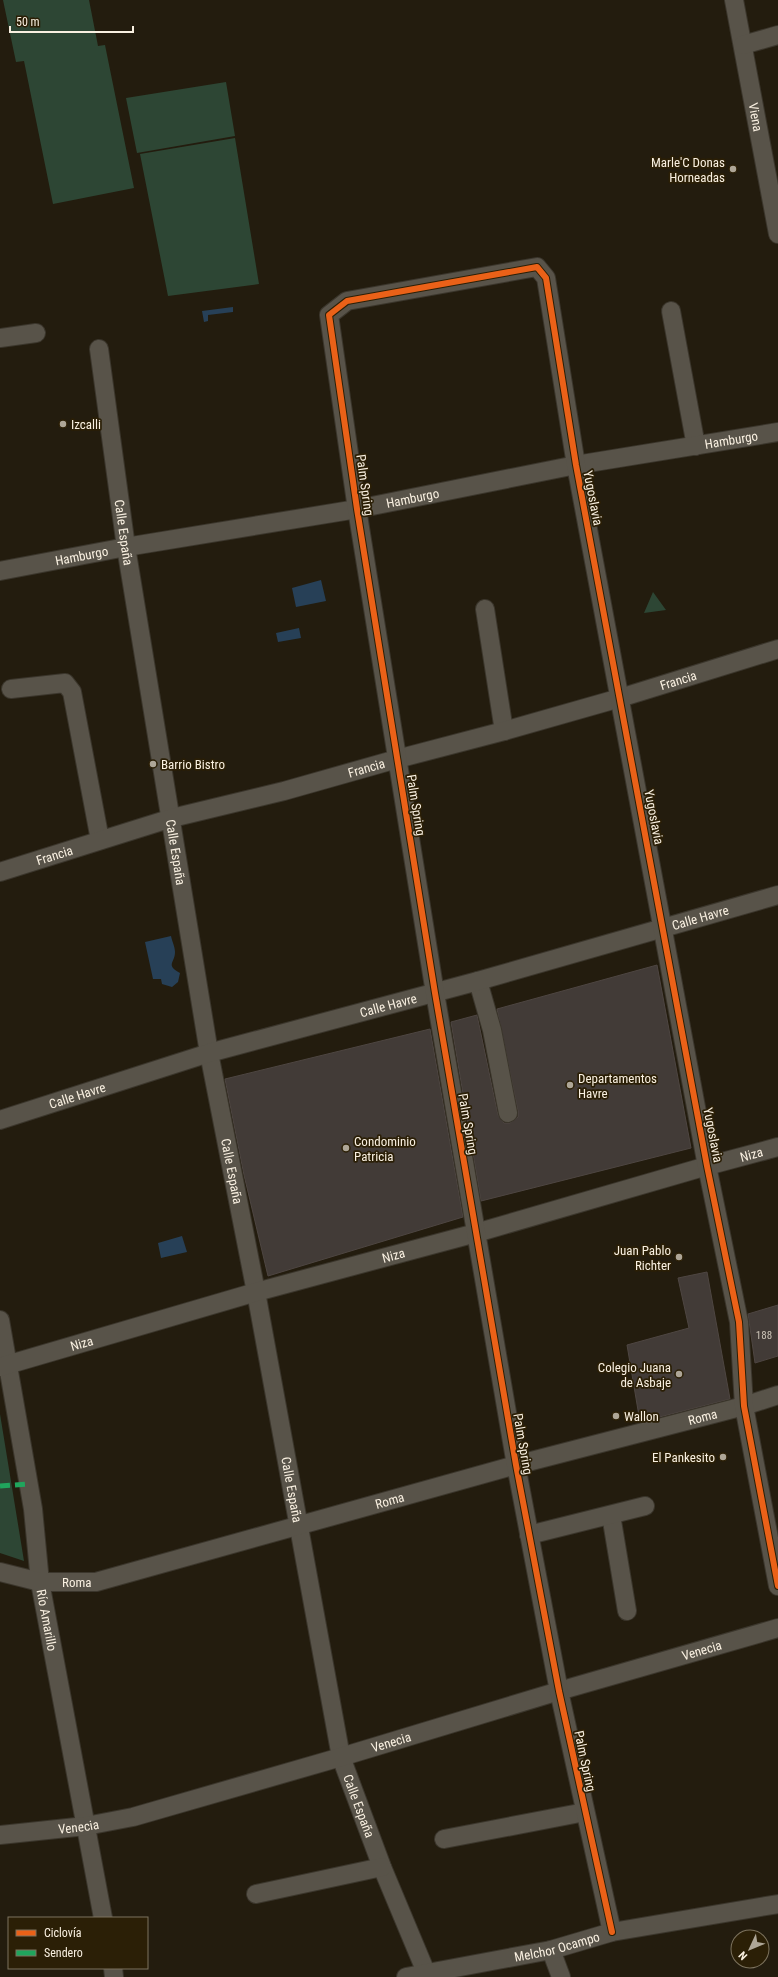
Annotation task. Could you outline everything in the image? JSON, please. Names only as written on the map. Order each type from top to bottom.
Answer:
[{"type":"street","name":"Viena","points":[[734,0],[778,228]]},
{"type":"street","points":[[743,45],[778,35]]},
{"type":"street","name":"Yugoslavia","points":[[329,316],[347,301],[537,267],[546,278],[576,464],[664,929],[707,1166],[739,1322],[744,1406],[778,1586]]},
{"type":"street","points":[[671,311],[696,446]]},
{"type":"street","name":"Palm Spring","points":[[329,316],[357,509],[434,992],[516,1465],[559,1691],[612,1932]]},
{"type":"street","points":[[0,338],[36,333]]},
{"type":"street","name":"Calle España","points":[[99,349],[126,547],[172,818],[209,1053],[256,1292],[341,1758],[382,1866],[428,1975]]},
{"type":"street","name":"Hamburgo","points":[[0,571],[126,547],[357,509],[576,464],[778,432]]},
{"type":"street","points":[[485,609],[504,731]]},
{"type":"street","name":"Francia","points":[[0,872],[172,818],[284,791],[504,731],[620,698],[778,649]]},
{"type":"street","points":[[11,689],[65,683],[72,692],[100,840]]},
{"type":"street","name":"Calle Havre","points":[[0,1120],[209,1053],[478,981],[664,929],[778,895]]},
{"type":"street","points":[[478,981],[492,1030],[508,1113]]},
{"type":"street","name":"Niza","points":[[5,1366],[256,1292],[476,1233],[778,1147]]},
{"type":"street","name":"Río Amarillo","points":[[0,1320],[5,1366],[34,1509],[40,1582],[103,1917]]},
{"type":"street","name":"Roma","points":[[0,1572],[40,1582],[96,1582],[516,1465],[744,1406],[778,1395]]},
{"type":"street","points":[[529,1535],[645,1506]]},
{"type":"street","points":[[611,1515],[627,1611]]},
{"type":"street","name":"Venecia","points":[[0,1835],[86,1826],[133,1816],[341,1758],[559,1691],[778,1628]]},
{"type":"street","points":[[444,1839],[585,1812]]},
{"type":"street","points":[[256,1894],[382,1866]]},
{"type":"street","name":"Melchor Ocampo","points":[[406,1977],[428,1975],[550,1950],[612,1932],[778,1904]]},
{"type":"street","points":[[550,1950],[561,1977]]},
{"type":"green space","points":[[3,0],[89,0],[98,46],[105,45],[134,188],[53,204],[24,61],[16,62]]},
{"type":"green space","points":[[226,82],[235,136],[137,153],[126,98]]},
{"type":"green space","points":[[235,138],[259,284],[168,296],[140,154]]},
{"type":"green space","points":[[653,592],[666,610],[644,613]]},
{"type":"green space","points":[[0,1414],[24,1561],[0,1553]]},
{"type":"water","points":[[233,307],[233,312],[208,315],[208,321],[204,322],[202,311]]},
{"type":"water","points":[[321,580],[326,601],[296,607],[292,588]]},
{"type":"water","points":[[299,628],[301,638],[278,642],[276,633]]},
{"type":"water","points":[[171,936],[175,948],[175,956],[172,966],[180,973],[178,982],[172,987],[162,984],[161,979],[153,979],[145,942]]},
{"type":"water","points":[[182,1236],[187,1252],[161,1258],[158,1243]]},
{"type":"building","name":"Departamentos Havre","points":[[657,965],[691,1148],[481,1201],[451,1022],[477,1015],[498,1115],[504,1123],[510,1123],[518,1117],[518,1111],[497,1009]]},
{"type":"building","name":"Condominio Patricia","points":[[430,1029],[463,1217],[268,1276],[244,1175],[225,1079]]},
{"type":"building","name":"Colegio Juana de Asbaje","points":[[707,1272],[730,1399],[640,1422],[627,1345],[689,1328],[678,1278]]},
{"type":"building","points":[[778,1305],[778,1356],[755,1363],[748,1314]]},
{"type":"marked path","points":[[0,1486],[29,1484]]},
{"type":"cycle path","points":[[612,1932],[559,1691],[516,1465],[435,993],[357,509],[329,315],[347,301],[537,267],[546,278],[576,465],[707,1166],[739,1322],[744,1406],[778,1586]]},
{"type":"place","name":"Marle'C Donas Horneadas","points":[[733,169]]},
{"type":"place","name":"Izcalli","points":[[63,424]]},
{"type":"place","name":"Barrio Bistro","points":[[153,764]]},
{"type":"place","name":"Departamentos Havre","points":[[570,1085]]},
{"type":"place","name":"Condominio Patricia","points":[[346,1148]]},
{"type":"place","name":"Juan Pablo Richter","points":[[679,1257]]},
{"type":"place","name":"Colegio Juana de Asbaje","points":[[679,1374]]},
{"type":"place","name":"Wallon","points":[[616,1416]]},
{"type":"place","name":"El Pankesito","points":[[723,1457]]}]
